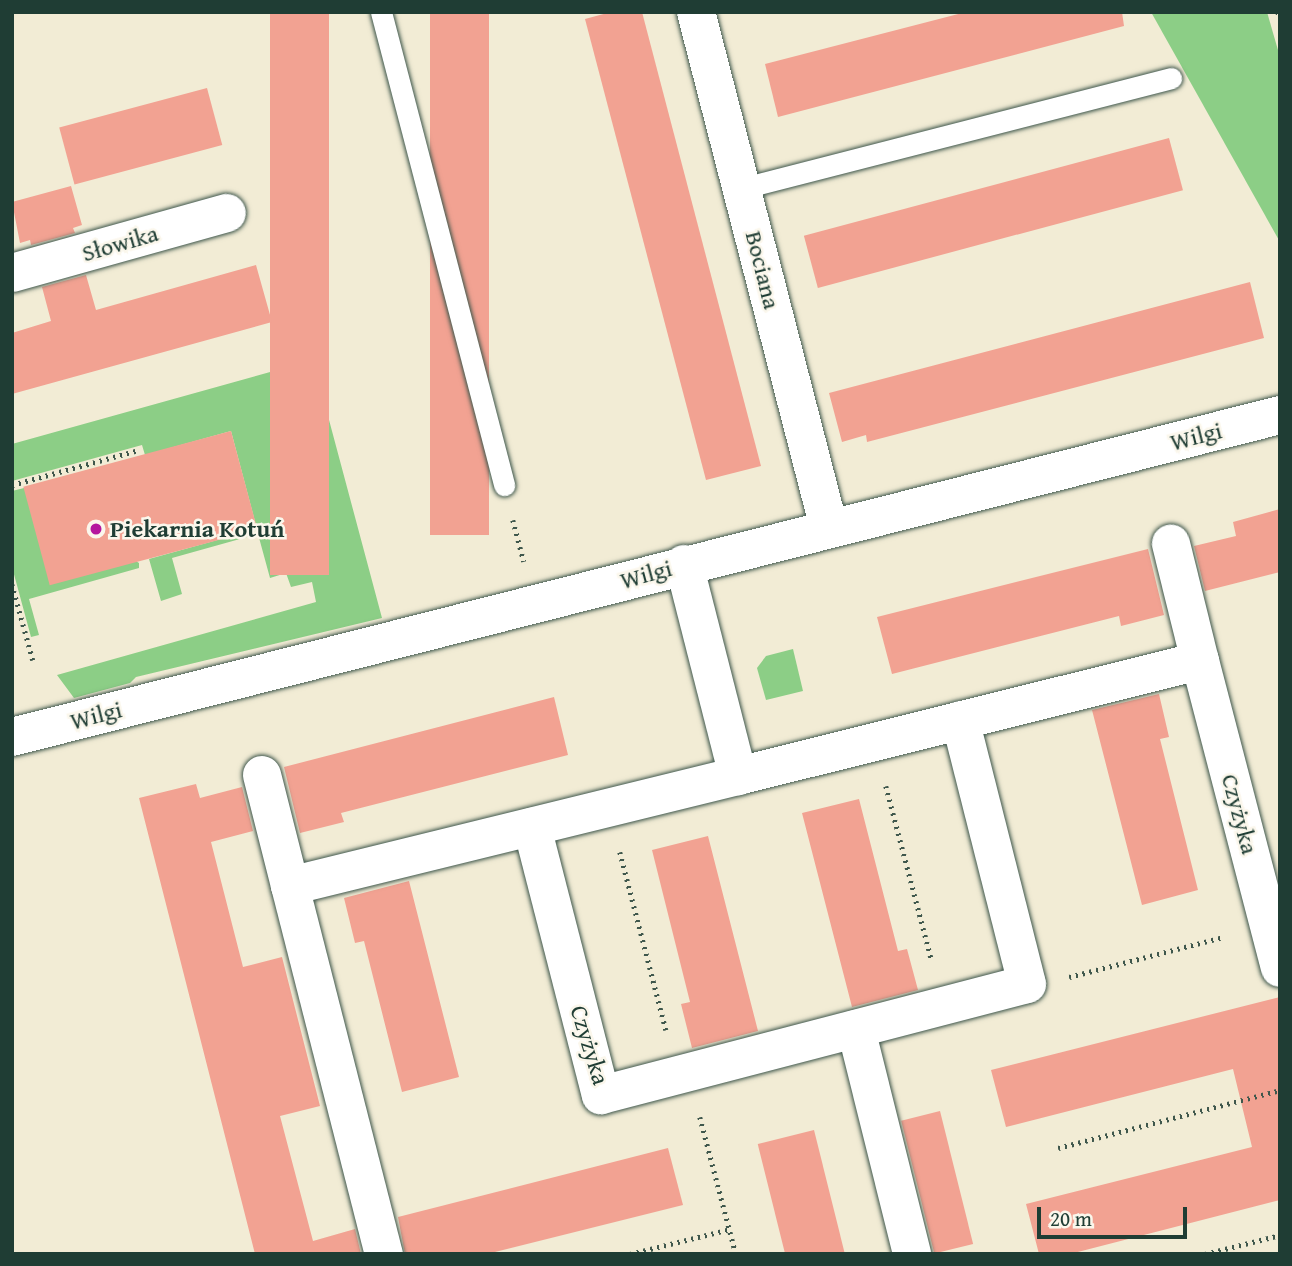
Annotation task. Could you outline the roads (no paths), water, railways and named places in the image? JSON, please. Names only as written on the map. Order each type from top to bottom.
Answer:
[{"type":"street","name":"Bociana","points":[[696,12],[829,528]]},
{"type":"street","name":"Słowika","points":[[12,273],[227,213]]},
{"type":"street","name":"Wilgi","points":[[12,737],[684,564],[1280,415]]},
{"type":"street","name":"Czyżyka","points":[[1171,544],[1280,968]]},
{"type":"street","points":[[684,564],[738,776]]},
{"type":"street","points":[[290,886],[1200,661]]},
{"type":"street","name":"Czyżyka","points":[[532,827],[601,1095],[1027,984],[960,720]]},
{"type":"street","points":[[262,775],[384,1254]]},
{"type":"street","points":[[856,1029],[912,1254]]},
{"type":"lane","points":[[381,12],[504,485]]},
{"type":"lane","points":[[743,188],[1171,79]]},
{"type":"place","name":"Piekarnia Kotuń","points":[[96,529]]}]
